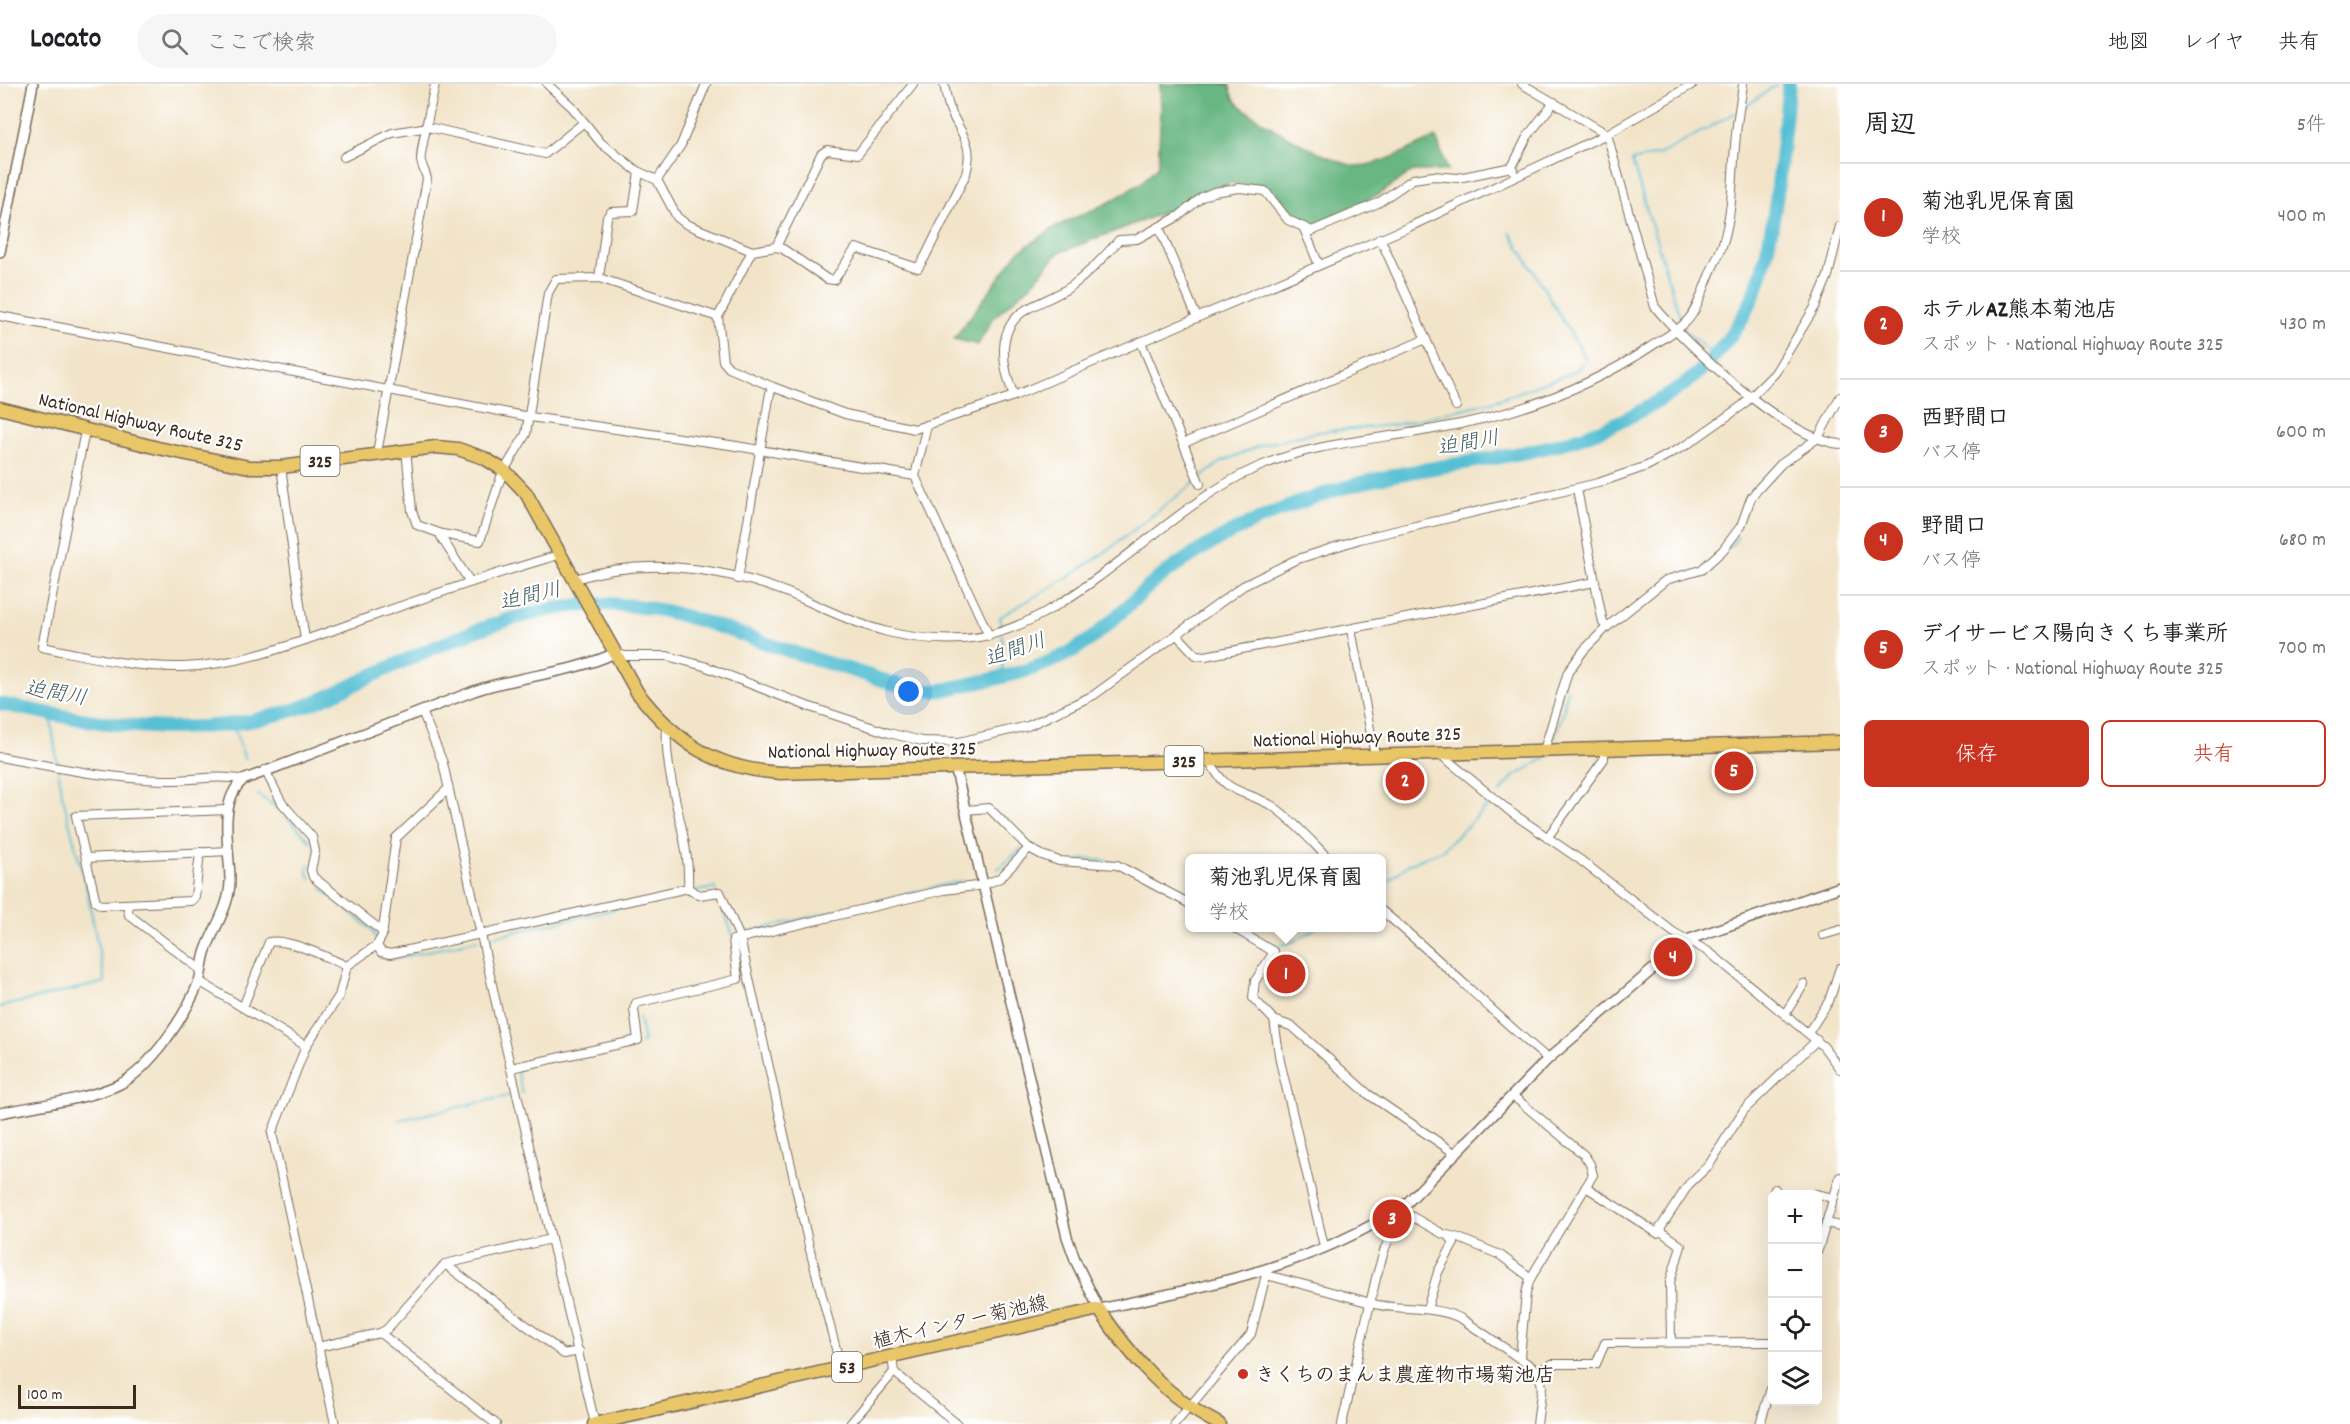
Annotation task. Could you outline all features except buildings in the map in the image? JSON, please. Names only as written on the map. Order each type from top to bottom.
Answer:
[{"type":"main road","name":"National Highway Route 325","points":[[0,408],[221,463],[281,467],[406,449],[436,447],[458,449],[484,458],[505,471],[526,493],[637,692],[667,728],[710,757],[738,767],[767,772],[1840,742]]},
{"type":"main road","name":"植木インター菊池線","points":[[595,1424],[1099,1309]]},
{"type":"main road","points":[[1099,1309],[1128,1350],[1158,1383],[1189,1407],[1219,1424]]},
{"type":"street","points":[[0,252],[33,84]]},
{"type":"street","points":[[377,453],[427,179],[420,160],[435,84]]},
{"type":"street","points":[[547,84],[572,107],[601,143],[639,172],[657,180],[677,217],[686,224],[752,251],[776,247],[783,249],[827,279],[834,280],[856,248],[918,268],[953,202],[970,160],[969,147],[950,109],[944,84]]},
{"type":"street","points":[[657,180],[681,145],[706,84]]},
{"type":"street","points":[[776,247],[821,154],[827,150],[858,154],[913,84]]},
{"type":"street","points":[[1522,84],[1606,134],[1655,308],[1675,330],[1778,417],[1818,438],[1839,445]]},
{"type":"street","points":[[752,251],[718,317],[723,361],[729,368],[845,414],[915,429],[1014,396],[1380,238],[1606,134],[1693,84]]},
{"type":"street","points":[[576,581],[621,567],[664,566],[738,579],[820,606],[846,620],[910,638],[960,639],[989,636],[1012,628],[1054,606],[1204,496],[1258,466],[1312,450],[1437,429],[1513,410],[1606,375],[1675,330],[1688,320],[1723,244],[1734,192],[1736,134],[1743,84]]},
{"type":"street","points":[[1516,177],[1512,167],[1527,136],[1554,102]]},
{"type":"street","points":[[344,157],[392,133],[428,127],[545,154],[583,123]]},
{"type":"street","points":[[1014,396],[1006,375],[1003,347],[1017,316],[1071,286],[1096,266],[1119,240],[1137,239],[1179,216],[1202,197],[1239,188],[1265,191],[1288,220],[1312,231],[1378,203],[1413,179],[1432,176],[1458,178],[1512,167]]},
{"type":"street","points":[[599,278],[608,217],[611,212],[633,211],[639,172]]},
{"type":"street","points":[[0,1113],[104,1090],[126,1080],[139,1069],[179,1020],[200,981],[206,949],[229,897],[228,810],[234,790],[243,780],[492,685],[573,669],[615,653],[631,657],[667,656],[705,666],[807,706],[889,733],[922,741],[948,742],[1008,732],[1073,707],[1115,682],[1243,586],[1314,553],[1371,537],[1578,489],[1637,471],[1660,460],[1704,433],[1752,397],[1775,373],[1805,326],[1827,276],[1840,226]]},
{"type":"street","points":[[1159,227],[1197,318]]},
{"type":"street","points":[[1304,229],[1319,265]]},
{"type":"street","points":[[1380,238],[1456,406]]},
{"type":"street","points":[[406,449],[414,519],[421,528],[480,541],[491,503],[505,471],[526,434],[548,293],[556,279],[599,278],[718,317]]},
{"type":"street","points":[[0,316],[530,417],[915,476]]},
{"type":"street","points":[[1184,443],[1426,339]]},
{"type":"street","points":[[1141,342],[1200,484]]},
{"type":"street","points":[[738,579],[770,393],[773,387]]},
{"type":"street","points":[[1544,750],[1568,672],[1575,660],[1606,627],[1671,577],[1695,572],[1711,563],[1736,534],[1758,489],[1786,460],[1818,438],[1840,397]]},
{"type":"street","points":[[927,425],[915,476],[989,636]]},
{"type":"street","points":[[86,431],[42,647],[135,664],[183,667],[249,657],[305,640],[470,582],[562,554]]},
{"type":"street","points":[[281,467],[305,640]]},
{"type":"street","points":[[1578,489],[1595,582],[1606,627]]},
{"type":"street","points":[[442,534],[441,537],[470,582]]},
{"type":"street","points":[[1177,635],[1196,655],[1205,656],[1595,582]]},
{"type":"street","points":[[1351,628],[1375,755]]},
{"type":"street","points":[[422,711],[439,748],[595,1424]]},
{"type":"street","points":[[667,728],[666,743],[682,821],[689,874],[688,888],[694,894],[699,895],[720,892],[740,939],[809,1246],[841,1368]]},
{"type":"street","points":[[1547,838],[1604,759],[1604,748]]},
{"type":"street","points":[[1440,753],[1547,838],[1687,940],[1709,952],[1817,1040],[1840,1070]]},
{"type":"street","points":[[0,757],[83,772],[140,779],[188,780],[230,777],[243,780]]},
{"type":"street","points":[[1209,760],[1218,778],[1232,790],[1273,807],[1324,854]]},
{"type":"street","points":[[955,767],[1067,1238],[1099,1309],[1264,1273],[1404,1208],[1548,1059],[1687,940],[1840,887]]},
{"type":"street","points":[[265,770],[282,803],[312,837],[315,851],[311,870],[314,877],[383,932]]},
{"type":"street","points":[[335,1424],[272,1133],[306,1046],[339,996],[347,966],[377,945],[383,932],[396,838],[448,789]]},
{"type":"street","points":[[966,810],[989,808],[1029,848],[1055,860],[1117,865],[1185,901]]},
{"type":"street","points":[[200,852],[195,897],[191,901],[100,905],[96,902],[76,816],[228,810]]},
{"type":"street","points":[[511,1068],[638,1040],[634,1010],[636,1003],[738,979],[732,943],[740,939],[944,890],[984,885],[1000,878],[1029,848]]},
{"type":"street","points":[[86,858],[229,851]]},
{"type":"street","points":[[377,945],[381,952],[390,954],[688,888]]},
{"type":"street","points":[[127,904],[129,915],[201,970]]},
{"type":"street","points":[[1386,914],[1428,948],[1515,1032],[1548,1059]]},
{"type":"street","points":[[1823,935],[1840,930]]},
{"type":"street","points":[[1242,932],[1274,952],[1255,981],[1252,992],[1253,998],[1274,1020],[1293,1027],[1368,1094],[1456,1154]]},
{"type":"street","points":[[243,1007],[269,942],[279,942],[301,948],[347,966]]},
{"type":"street","points":[[1808,1033],[1829,1001],[1838,981],[1840,968]]},
{"type":"street","points":[[200,981],[306,1046]]},
{"type":"street","points":[[1785,1014],[1804,984]]},
{"type":"street","points":[[1274,1020],[1280,1061],[1324,1246]]},
{"type":"street","points":[[1586,1187],[1652,1232],[1657,1233],[1689,1184],[1709,1165],[1744,1110],[1817,1040]]},
{"type":"street","points":[[1513,1096],[1584,1155],[1593,1175],[1531,1278],[1526,1293],[1520,1357]]},
{"type":"street","points":[[1820,1244],[1840,1177]]},
{"type":"street","points":[[1822,1196],[1833,1198]]},
{"type":"street","points":[[1404,1208],[1450,1237],[1500,1255],[1531,1278]]},
{"type":"street","points":[[1342,1424],[1385,1248],[1404,1208]]},
{"type":"street","points":[[1826,1223],[1840,1226]]},
{"type":"street","points":[[1659,1230],[1681,1246],[1670,1282],[1671,1342]]},
{"type":"street","points":[[1427,1309],[1438,1272],[1454,1243],[1450,1237]]},
{"type":"street","points":[[318,1347],[380,1333],[387,1329],[445,1264],[551,1239]]},
{"type":"street","points":[[445,1264],[564,1354],[579,1351]]},
{"type":"street","points":[[1264,1273],[1370,1303],[1427,1309],[1449,1313],[1462,1319],[1538,1371],[1542,1386],[1538,1424]]},
{"type":"street","points":[[1175,1424],[1251,1334],[1264,1273]]},
{"type":"street","points":[[380,1333],[496,1424]]},
{"type":"street","points":[[1538,1371],[1552,1364],[1596,1364],[1605,1343],[1768,1342]]},
{"type":"street","points":[[892,1356],[894,1372],[957,1424]]},
{"type":"street","points":[[850,1424],[894,1372]]},
{"type":"street","points":[[1760,1424],[1768,1400]]},
{"type":"green space","points":[[1160,84],[1229,84],[1236,101],[1243,108],[1274,129],[1333,159],[1358,166],[1398,155],[1436,137],[1448,171],[1413,171],[1379,194],[1313,225],[1296,217],[1272,188],[1232,183],[1208,190],[1178,207],[1058,253],[1032,284],[993,318],[978,345],[954,339],[1018,252],[1057,226],[1110,202],[1141,183],[1158,166]]},
{"type":"waterway","points":[[1742,109],[1777,84]]},
{"type":"waterway","name":"迫間川","points":[[0,704],[115,724],[190,728],[228,725],[266,718],[305,706],[444,644],[507,620],[551,609],[599,604],[646,607],[691,618],[892,683],[924,690],[946,690],[1012,675],[1043,665],[1085,643],[1155,581],[1192,555],[1263,517],[1319,495],[1362,483],[1521,453],[1583,437],[1646,408],[1687,383],[1708,363],[1733,332],[1748,309],[1758,284],[1774,212],[1789,84]]},
{"type":"waterway","points":[[1682,324],[1632,161],[1661,154],[1735,113]]},
{"type":"waterway","points":[[1001,629],[1000,617],[1104,553],[1221,462],[1259,446],[1295,437],[1318,432],[1395,425],[1495,401],[1571,373],[1580,367],[1586,359],[1510,232]]},
{"type":"waterway","points":[[1683,329],[1714,356]]},
{"type":"waterway","points":[[1792,461],[1817,443]]},
{"type":"waterway","points":[[1728,549],[1738,537]]},
{"type":"waterway","points":[[1690,577],[1702,573]]},
{"type":"waterway","points":[[1002,635],[1003,677]]},
{"type":"waterway","points":[[1552,743],[1563,714],[1567,689]]},
{"type":"waterway","points":[[0,1007],[105,982],[87,891],[62,794],[50,714]]},
{"type":"waterway","points":[[233,725],[245,760]]},
{"type":"waterway","points":[[1500,793],[1513,777],[1545,758]]},
{"type":"waterway","points":[[258,795],[283,812],[310,841]]},
{"type":"waterway","points":[[1386,883],[1409,864],[1441,851],[1491,803]]},
{"type":"waterway","points":[[998,869],[1022,848]]},
{"type":"waterway","points":[[1080,859],[1112,862],[1138,870],[1185,896]]},
{"type":"waterway","points":[[309,864],[307,871],[311,880]]},
{"type":"waterway","points":[[744,933],[961,881]]},
{"type":"waterway","points":[[321,888],[371,929],[376,938]]},
{"type":"waterway","points":[[697,891],[715,888],[716,891]]},
{"type":"waterway","points":[[491,937],[686,893]]},
{"type":"waterway","points":[[724,910],[733,936]]},
{"type":"waterway","points":[[1248,932],[1263,941],[1279,945],[1294,941],[1309,932]]},
{"type":"waterway","points":[[393,959],[477,940]]},
{"type":"waterway","points":[[738,983],[745,981],[739,956]]},
{"type":"waterway","points":[[639,1017],[644,1042],[640,1043]]},
{"type":"waterway","points":[[517,1070],[522,1093]]},
{"type":"waterway","points":[[399,1120],[513,1095]]},
{"type":"place","name":"デイサービス陽向きくち事業所","points":[[1734,771]]},
{"type":"place","name":"ホテルAZ熊本菊池店","points":[[1405,781]]},
{"type":"place","name":"野間口","points":[[1673,957]]},
{"type":"place","name":"菊池乳児保育園","points":[[1286,974]]},
{"type":"place","name":"西野間口","points":[[1392,1219]]},
{"type":"place","name":"きくちのまんま農産物市場菊池店","points":[[1243,1374]]}]
